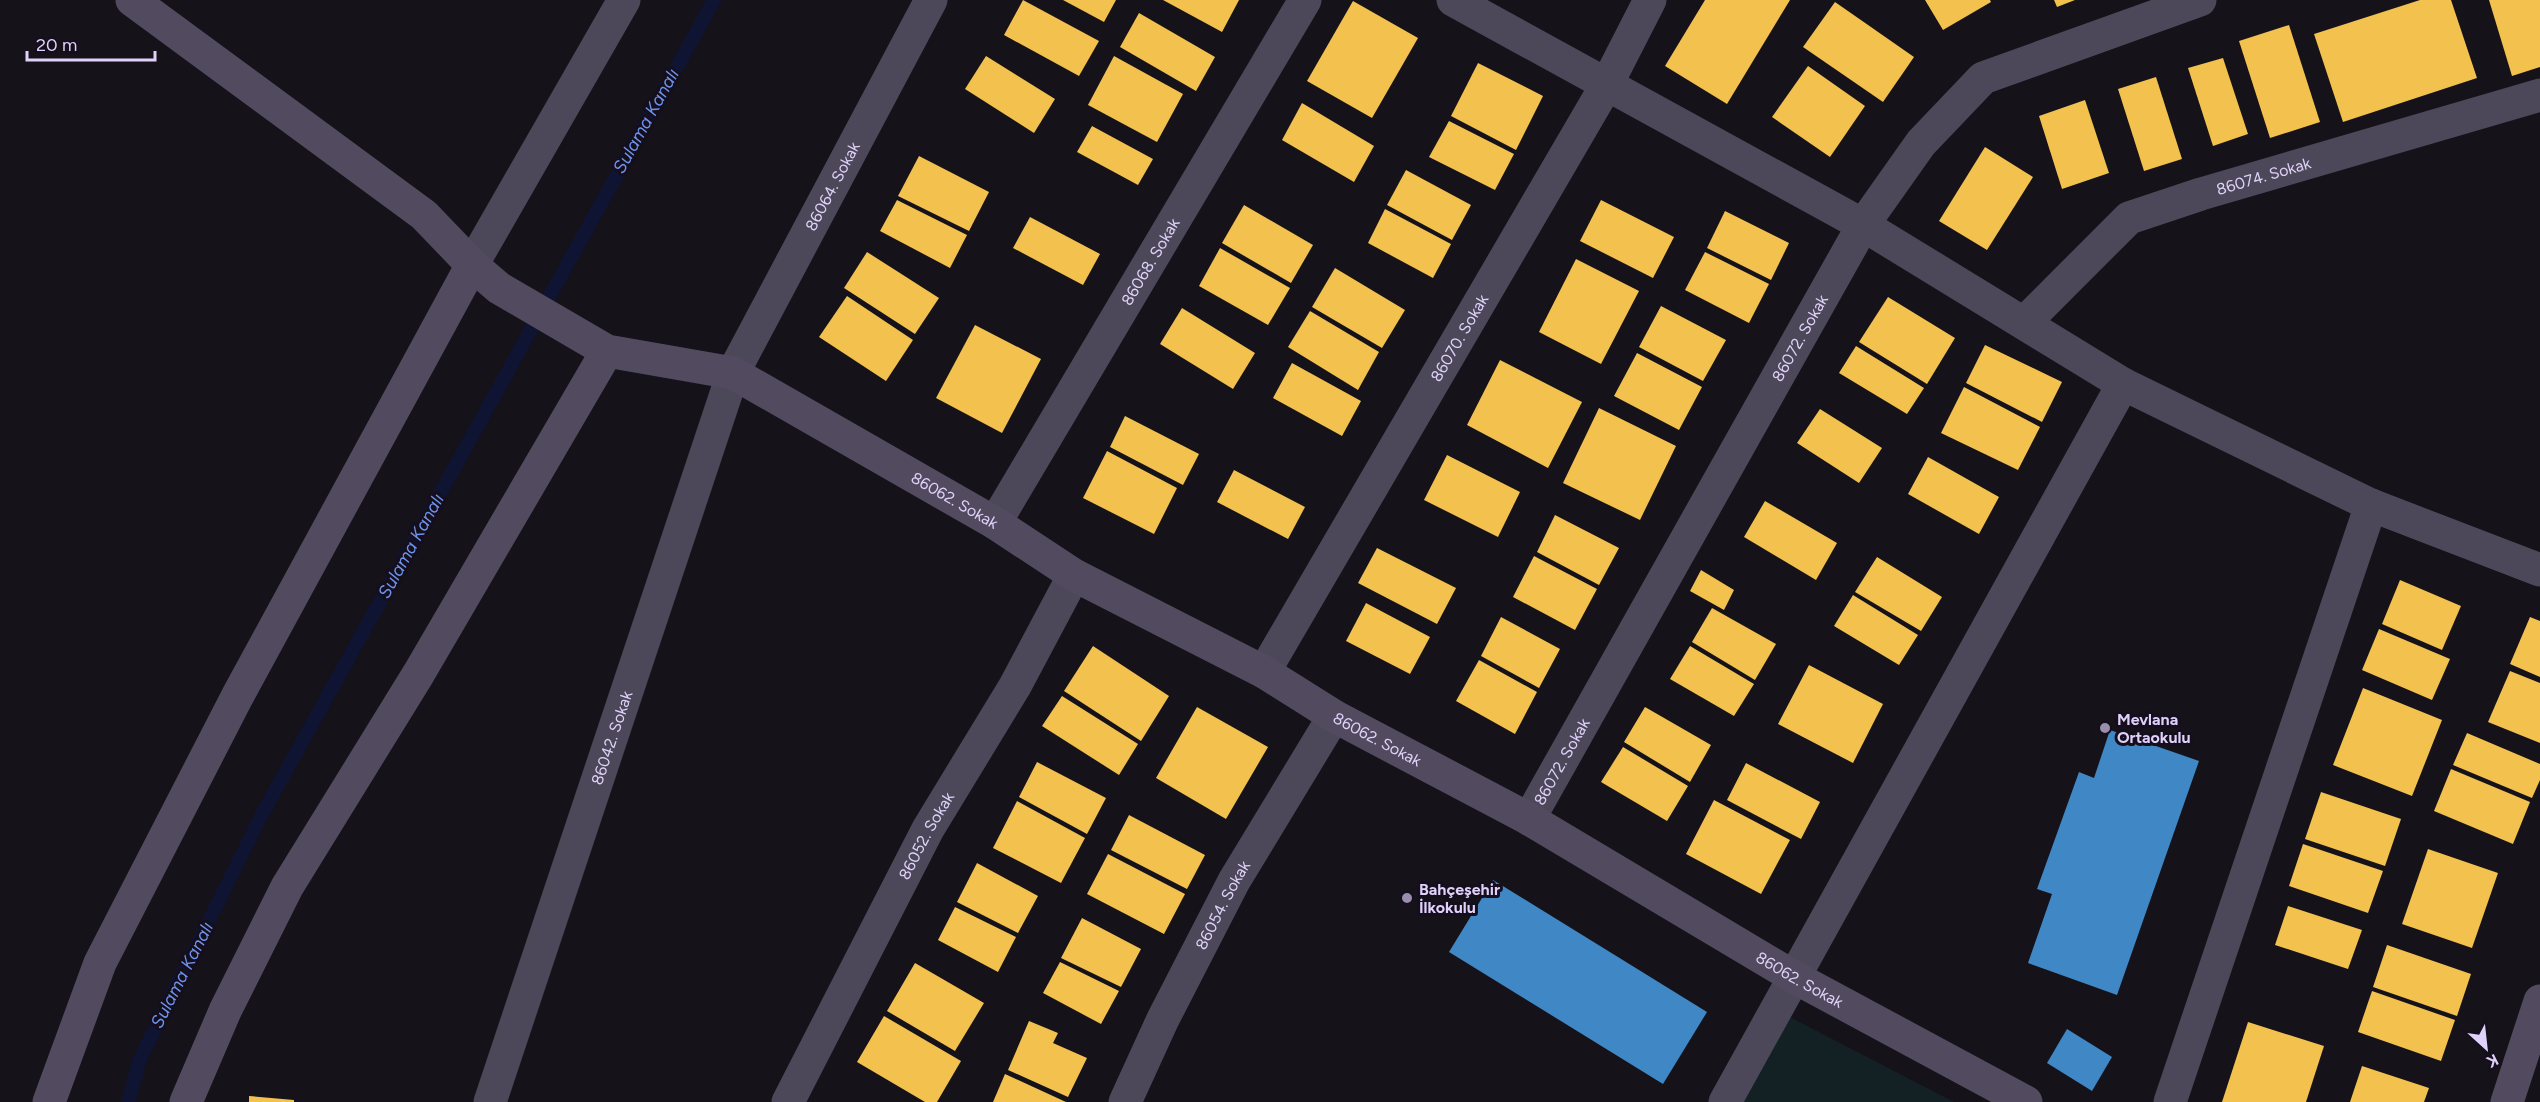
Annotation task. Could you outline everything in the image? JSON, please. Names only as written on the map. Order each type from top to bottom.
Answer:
[{"type":"main road","points":[[132,0],[424,215],[472,265],[499,288],[595,344],[733,373]]},
{"type":"main road","points":[[49,1102],[100,963],[237,697],[472,265]]},
{"type":"main road","points":[[186,1102],[225,1011],[287,887],[418,673],[595,344]]},
{"type":"main road","name":"86062. Sokak","points":[[733,373],[995,524],[1074,575],[1264,672],[1334,716],[1529,819],[1794,977],[2026,1102]]},
{"type":"main road","points":[[2506,1102],[2540,1001]]},
{"type":"street","points":[[472,265],[624,0]]},
{"type":"street","name":"86064. Sokak","points":[[733,373],[931,0]]},
{"type":"street","name":"86068. Sokak","points":[[995,524],[1305,0]]},
{"type":"street","points":[[1453,0],[1863,225],[2123,384],[2371,505],[2540,570]]},
{"type":"street","name":"86070. Sokak","points":[[1264,672],[1607,84],[1650,0]]},
{"type":"street","name":"86072. Sokak","points":[[1529,819],[1863,225],[1921,143],[1983,78],[2200,0]]},
{"type":"street","name":"86074. Sokak","points":[[2025,322],[2129,218],[2201,194],[2540,95]]},
{"type":"street","name":"86042. Sokak","points":[[490,1102],[733,373]]},
{"type":"street","points":[[1725,1102],[2123,384]]},
{"type":"street","points":[[2170,1102],[2371,505]]},
{"type":"street","name":"86052. Sokak","points":[[788,1102],[928,829],[1015,686],[1074,575]]},
{"type":"street","name":"86054. Sokak","points":[[1135,1099],[1163,1019],[1234,881],[1334,716]]},
{"type":"shaded area","points":[[1786,1015],[1954,1102],[1741,1102]]},
{"type":"building: Konut","points":[[1023,0],[1099,41],[1079,76],[1004,35]]},
{"type":"building: Konut","points":[[1063,0],[1116,0],[1104,22]]},
{"type":"building: Konut","points":[[1163,0],[1239,0],[1222,32]]},
{"type":"building: Konut","points":[[1705,0],[1790,0],[1727,104],[1665,66]]},
{"type":"building: Konut","points":[[1925,0],[1990,0],[1991,2],[1943,30]]},
{"type":"building: Konut","points":[[2054,0],[2075,0],[2057,7]]},
{"type":"building: Konut","points":[[2420,0],[2451,0],[2477,78],[2343,122],[2314,34]]},
{"type":"building: Konut","points":[[2489,0],[2540,0],[2540,67],[2512,76]]},
{"type":"building: Konut","points":[[1353,1],[1418,38],[1372,118],[1307,81]]},
{"type":"building: Konut","points":[[1835,2],[1914,57],[1883,102],[1803,47]]},
{"type":"building: Konut","points":[[1139,13],[1215,57],[1196,91],[1120,47]]},
{"type":"building: Konut","points":[[2289,25],[2320,122],[2270,138],[2239,41]]},
{"type":"building: Konut","points":[[986,56],[1055,99],[1034,133],[965,89]]},
{"type":"building: Konut","points":[[1114,56],[1183,94],[1157,142],[1088,105]]},
{"type":"building: Konut","points":[[2223,58],[2248,134],[2213,146],[2188,68]]},
{"type":"building: Konut","points":[[1478,63],[1543,96],[1516,150],[1451,116]]},
{"type":"building: Konut","points":[[1808,66],[1865,106],[1830,157],[1772,117]]},
{"type":"building: Konut","points":[[2156,77],[2182,159],[2144,171],[2118,89]]},
{"type":"building: Konut","points":[[2085,100],[2109,173],[2062,189],[2039,116]]},
{"type":"building: Konut","points":[[1302,103],[1374,146],[1354,182],[1282,140]]},
{"type":"building: Konut","points":[[1449,121],[1514,154],[1495,190],[1429,157]]},
{"type":"building: Konut","points":[[1092,126],[1153,159],[1138,185],[1077,152]]},
{"type":"building: Konut","points":[[1985,147],[2033,177],[1987,250],[1939,221]]},
{"type":"building: Konut","points":[[919,156],[989,192],[969,231],[898,196]]},
{"type":"building: Konut","points":[[1406,170],[1471,205],[1452,240],[1387,205]]},
{"type":"building: Konut","points":[[897,200],[967,235],[950,268],[880,231]]},
{"type":"building: Konut","points":[[1601,200],[1674,237],[1653,278],[1580,241]]},
{"type":"building: Konut","points":[[1244,205],[1313,245],[1291,283],[1222,243]]},
{"type":"building: Konut","points":[[1385,209],[1451,244],[1433,278],[1368,243]]},
{"type":"building: Konut","points":[[1725,211],[1789,243],[1771,280],[1707,248]]},
{"type":"building: Konut","points":[[1030,217],[1100,254],[1083,285],[1013,248]]},
{"type":"building: Konut","points":[[1220,248],[1290,288],[1268,325],[1199,286]]},
{"type":"building: Konut","points":[[867,252],[939,298],[915,334],[844,288]]},
{"type":"building: Konut","points":[[1705,252],[1769,284],[1749,323],[1685,290]]},
{"type":"building: Konut","points":[[1576,259],[1639,291],[1601,364],[1539,332]]},
{"type":"building: Konut","points":[[1335,268],[1405,310],[1382,348],[1312,307]]},
{"type":"building: Konut","points":[[847,296],[913,340],[886,381],[819,337]]},
{"type":"building: Konut","points":[[1888,297],[1955,338],[1927,384],[1859,342]]},
{"type":"building: Konut","points":[[1661,306],[1726,340],[1703,381],[1639,347]]},
{"type":"building: Konut","points":[[1182,308],[1255,353],[1233,389],[1160,344]]},
{"type":"building: Konut","points":[[1310,311],[1379,352],[1358,390],[1288,347]]},
{"type":"building: Konut","points":[[975,325],[1041,359],[1002,433],[936,398]]},
{"type":"building: Konut","points":[[1985,345],[2062,382],[2042,422],[1966,383]]},
{"type":"building: Konut","points":[[1856,346],[1924,388],[1907,414],[1839,373]]},
{"type":"building: Konut","points":[[1637,353],[1702,387],[1679,430],[1614,396]]},
{"type":"building: Konut","points":[[1500,360],[1582,402],[1548,468],[1467,425]]},
{"type":"building: Konut","points":[[1292,363],[1361,401],[1342,436],[1273,398]]},
{"type":"building: Konut","points":[[1964,387],[2040,427],[2018,470],[1941,433]]},
{"type":"building: Konut","points":[[1599,408],[1676,446],[1640,520],[1563,483]]},
{"type":"building: Konut","points":[[1820,409],[1882,448],[1859,483],[1797,443]]},
{"type":"building: Konut","points":[[1125,416],[1199,454],[1183,485],[1110,447]]},
{"type":"building: Konut","points":[[1107,451],[1177,488],[1154,534],[1083,498]]},
{"type":"building: Konut","points":[[1447,455],[1520,492],[1498,537],[1424,500]]},
{"type":"building: Konut","points":[[1928,457],[1999,497],[1979,534],[1908,494]]},
{"type":"building: Konut","points":[[1234,470],[1305,507],[1288,539],[1217,502]]},
{"type":"building: Konut","points":[[1765,501],[1837,543],[1816,580],[1744,537]]},
{"type":"building: Konut","points":[[1555,515],[1619,548],[1599,585],[1537,552]]},
{"type":"building: Konut","points":[[1377,548],[1456,588],[1437,624],[1358,583]]},
{"type":"building: Konut","points":[[1534,556],[1597,589],[1575,630],[1513,597]]},
{"type":"building: Konut","points":[[1877,557],[1942,597],[1921,631],[1855,592]]},
{"type":"building: Konut","points":[[1701,570],[1734,590],[1724,610],[1690,591]]},
{"type":"building: Konut","points":[[2400,580],[2461,606],[2442,650],[2382,624]]},
{"type":"building: Konut","points":[[1853,595],[1918,635],[1899,665],[1834,626]]},
{"type":"building: Konut","points":[[1366,603],[1430,637],[1410,674],[1346,641]]},
{"type":"building: Konut","points":[[1712,608],[1776,644],[1755,680],[1692,642]]},
{"type":"building: Konut","points":[[1501,617],[1560,649],[1539,688],[1481,656]]},
{"type":"building: Konut","points":[[2530,617],[2540,621],[2540,677],[2510,664]]},
{"type":"building: Konut","points":[[2379,629],[2450,659],[2432,700],[2362,670]]},
{"type":"building: Konut","points":[[1093,646],[1169,696],[1141,741],[1064,691]]},
{"type":"building: Konut","points":[[1690,646],[1754,684],[1734,716],[1670,679]]},
{"type":"building: Konut","points":[[1479,660],[1537,692],[1515,734],[1456,701]]},
{"type":"building: Konut","points":[[1809,665],[1883,704],[1853,763],[1778,724]]},
{"type":"building: Konut","points":[[2510,671],[2540,683],[2540,743],[2488,722]]},
{"type":"building: Konut","points":[[2363,688],[2442,720],[2412,796],[2333,765]]},
{"type":"building: Konut","points":[[1062,696],[1138,744],[1119,775],[1042,726]]},
{"type":"building: Konut","points":[[1197,707],[1268,747],[1226,819],[1156,778]]},
{"type":"building: Konut","points":[[1645,707],[1711,745],[1690,782],[1624,742]]},
{"type":"building: Konut","points":[[2467,733],[2540,764],[2540,780],[2532,798],[2453,765]]},
{"type":"building: Konut","points":[[1623,747],[1688,786],[1667,821],[1601,782]]},
{"type":"building: Konut","points":[[1037,762],[1106,798],[1087,834],[1019,797]]},
{"type":"building: Konut","points":[[1746,763],[1820,802],[1801,839],[1727,800]]},
{"type":"building: Konut","points":[[2451,769],[2530,802],[2513,844],[2434,811]]},
{"type":"building: Konut","points":[[2321,792],[2401,819],[2385,866],[2305,839]]},
{"type":"building: Konut","points":[[1714,800],[1790,840],[1761,894],[1686,854]]},
{"type":"building: Konut","points":[[1017,801],[1085,838],[1061,883],[993,848]]},
{"type":"building: Konut","points":[[1129,815],[1205,855],[1187,889],[1111,850]]},
{"type":"building: Konut","points":[[2303,844],[2383,871],[2368,913],[2289,886]]},
{"type":"building: Konut","points":[[2428,849],[2498,873],[2472,948],[2402,924]]},
{"type":"building: Konut","points":[[1108,854],[1185,894],[1164,934],[1087,894]]},
{"type":"building: Konut","points":[[977,863],[1038,896],[1018,933],[957,902]]},
{"type":"building: Konut","points":[[2288,906],[2362,930],[2348,969],[2275,945]]},
{"type":"building: Konut","points":[[955,907],[1016,937],[998,972],[938,940]]},
{"type":"building: Konut","points":[[1082,918],[1141,949],[1121,987],[1061,958]]},
{"type":"building: Konut","points":[[2387,945],[2471,974],[2457,1016],[2373,987]]},
{"type":"building: Konut","points":[[1060,962],[1119,991],[1101,1024],[1043,993]]},
{"type":"building: Konut","points":[[915,963],[984,1003],[955,1051],[887,1011]]},
{"type":"building: Konut","points":[[2372,991],[2455,1020],[2441,1061],[2358,1032]]},
{"type":"building: Konut","points":[[884,1016],[961,1061],[937,1102],[925,1102],[857,1062]]},
{"type":"building: Konut","points":[[1029,1021],[1058,1033],[1053,1043],[1087,1058],[1068,1097],[1008,1070]]},
{"type":"building: Konut","points":[[2248,1022],[2324,1046],[2306,1102],[2222,1102]]},
{"type":"building: Konut","points":[[2362,1066],[2429,1088],[2424,1102],[2350,1102]]},
{"type":"building: Konut","points":[[1005,1074],[1066,1102],[993,1102]]},
{"type":"building: Konut","points":[[249,1096],[294,1100],[294,1102],[249,1102]]},
{"type":"building: Okul","points":[[2110,730],[2199,761],[2117,995],[2028,963],[2052,894],[2037,889],[2079,772],[2094,778]]},
{"type":"building: Okul","points":[[1493,880],[1707,1012],[1663,1084],[1449,952]]},
{"type":"building: Okul","points":[[2067,1029],[2112,1057],[2092,1091],[2047,1063]]},
{"type":"waterway","name":"Sulama Kanalı","points":[[128,1102],[140,1059],[261,816],[714,0]]},
{"type":"place","name":"Mevlana Ortaokulu","points":[[2105,728]]},
{"type":"place","name":"Bahçeşehir İlkokulu","points":[[1407,898]]}]
